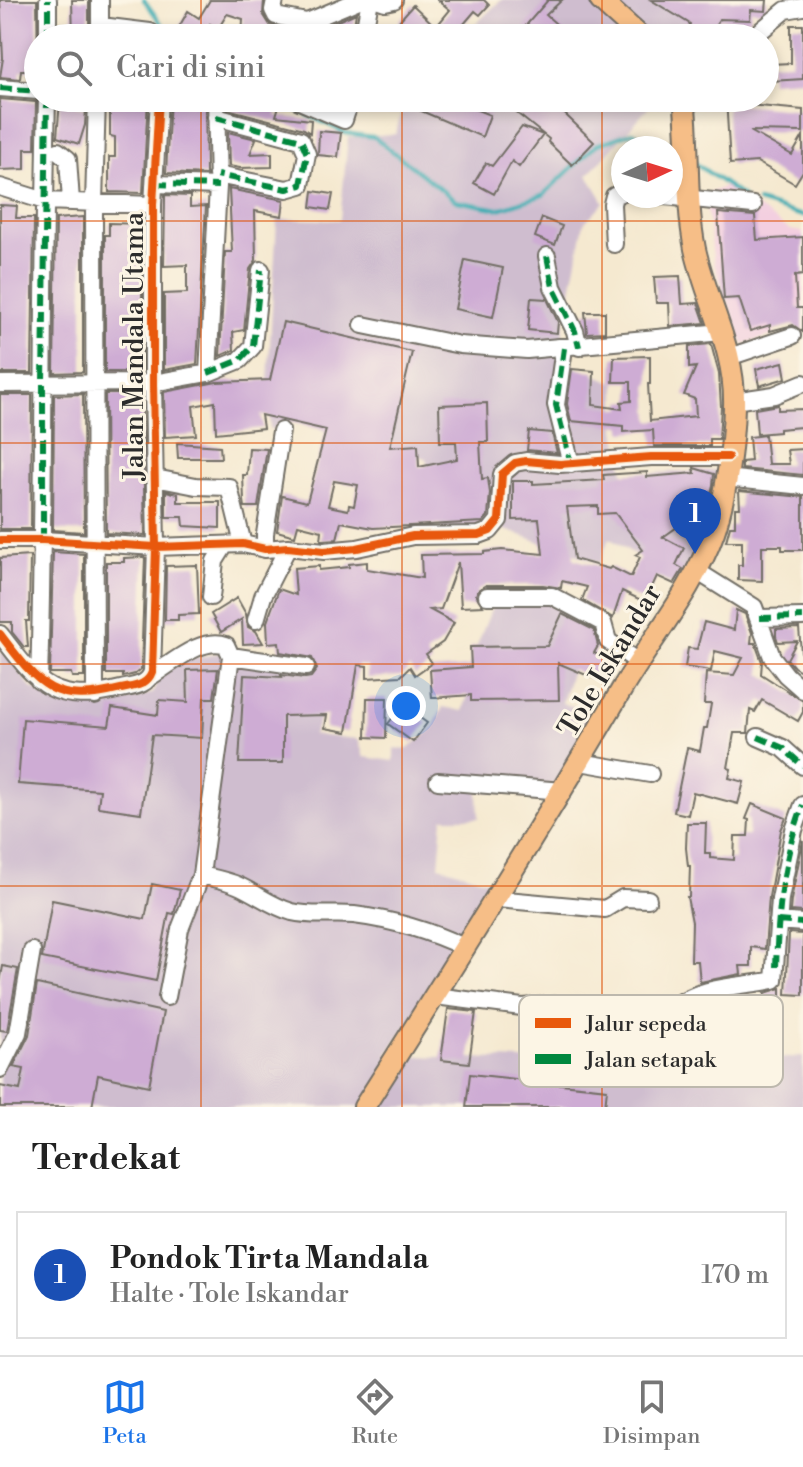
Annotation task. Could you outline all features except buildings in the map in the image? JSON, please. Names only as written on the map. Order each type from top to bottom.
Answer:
[{"type":"main road","points":[[600,0],[627,24]]},
{"type":"main road","name":"Tole Iskandar","points":[[364,1107],[563,791],[695,570],[714,532],[725,478],[734,401],[729,357],[700,266],[688,190],[688,112]]},
{"type":"street","points":[[48,0],[48,24]]},
{"type":"street","points":[[100,0],[100,24]]},
{"type":"street","points":[[275,0],[273,10],[276,16],[304,23],[359,0]]},
{"type":"street","points":[[366,24],[370,0]]},
{"type":"street","points":[[379,0],[394,0]]},
{"type":"street","points":[[769,24],[786,10],[803,7]]},
{"type":"street","points":[[0,88],[24,90]]},
{"type":"street","points":[[39,681],[47,112]]},
{"type":"street","points":[[95,696],[97,112]]},
{"type":"street","name":"Jalan Mandala Utama","points":[[150,677],[156,547],[153,205],[159,112]]},
{"type":"street","points":[[208,373],[218,181],[216,112]]},
{"type":"street","points":[[325,112],[344,120],[347,112]]},
{"type":"street","points":[[156,184],[218,181],[287,189],[301,185],[307,154],[301,140],[216,117]]},
{"type":"street","points":[[58,151],[68,159],[71,201]]},
{"type":"street","points":[[0,187],[45,201],[153,205]]},
{"type":"street","points":[[683,191],[753,205]]},
{"type":"street","points":[[612,208],[614,244]]},
{"type":"street","points":[[547,256],[550,280],[575,331],[556,405],[571,464]]},
{"type":"street","points":[[0,384],[153,383],[208,373],[240,360],[253,346],[261,270]]},
{"type":"street","points":[[363,325],[460,345],[527,350],[722,332]]},
{"type":"street","points":[[729,357],[792,336]]},
{"type":"street","points":[[734,401],[774,395],[803,383]]},
{"type":"street","points":[[265,549],[281,431]]},
{"type":"street","points":[[0,540],[156,547],[243,544],[265,549],[288,547],[339,551],[413,536],[479,535],[490,531],[499,520],[502,474],[507,468],[526,461],[571,464],[651,457],[728,457]]},
{"type":"street","points":[[155,478],[187,485],[229,487],[243,544]]},
{"type":"street","points":[[725,478],[803,486]]},
{"type":"street","points":[[211,597],[215,561],[225,545]]},
{"type":"street","points":[[256,620],[263,596],[288,547]]},
{"type":"street","points":[[695,570],[749,602],[760,618],[772,657],[803,690]]},
{"type":"street","points":[[487,596],[554,596],[603,623],[608,641],[638,662]]},
{"type":"street","points":[[760,618],[803,617]]},
{"type":"street","points":[[0,634],[39,681],[50,689],[68,694],[95,696],[144,684],[188,653],[209,644],[223,643],[231,656],[201,875],[177,941],[167,997]]},
{"type":"street","points":[[231,656],[306,667]]},
{"type":"street","points":[[758,737],[783,748],[803,766]]},
{"type":"street","points":[[580,762],[650,774]]},
{"type":"street","points":[[438,781],[563,791]]},
{"type":"street","points":[[700,995],[776,977],[778,921],[796,856],[803,805]]},
{"type":"street","points":[[201,875],[239,886],[273,906],[287,910],[318,915],[354,915],[409,925],[466,948]]},
{"type":"street","points":[[497,899],[605,909],[623,898],[648,899]]},
{"type":"street","points":[[778,921],[803,923]]},
{"type":"street","points":[[0,1069],[18,1033],[32,951]]},
{"type":"street","points":[[435,996],[519,1007]]},
{"type":"shaded area","points":[[501,0],[713,0],[700,24],[476,24]]},
{"type":"shaded area","points":[[401,112],[644,112],[623,136],[611,136],[611,149],[588,175],[604,202],[584,223],[560,347],[575,367],[616,383],[616,429],[624,474],[726,470],[686,591],[656,577],[653,566],[609,538],[600,563],[503,529],[486,543],[444,538],[426,458],[289,421],[270,430],[268,381],[277,219],[340,220],[348,137],[396,134]]},
{"type":"shaded area","points":[[725,186],[790,230],[803,232],[803,307],[770,308],[774,335],[743,344],[714,264],[705,195]]},
{"type":"shaded area","points":[[557,599],[588,615],[562,703],[604,716],[559,795],[478,791],[479,818],[443,818],[439,866],[501,885],[387,1055],[519,1060],[519,1087],[783,1087],[783,1058],[803,1056],[803,1107],[0,1107],[0,653],[7,653],[31,688],[101,708],[153,693],[160,675],[180,662],[236,649],[288,666],[318,659],[330,694],[313,735],[358,739],[364,757],[394,761],[394,749],[408,749],[432,729],[443,707],[463,711],[471,685],[468,668],[495,600]]},
{"type":"waterway","points":[[144,0],[162,24]]},
{"type":"waterway","points":[[301,112],[345,133],[374,137],[456,201],[499,209],[543,195],[596,145],[611,140]]},
{"type":"waterway","points":[[622,136],[633,132],[641,136]]},
{"type":"waterway","points":[[695,163],[743,197]]},
{"type":"waterway","points":[[758,202],[803,216]]},
{"type":"marked path","points":[[48,0],[48,24]]},
{"type":"marked path","points":[[0,88],[24,90]]},
{"type":"marked path","points":[[43,540],[47,112]]},
{"type":"marked path","points":[[216,117],[301,140],[307,154],[301,185],[287,189],[217,175]]},
{"type":"marked path","points":[[156,184],[218,186]]},
{"type":"marked path","points":[[547,256],[553,287],[575,331],[579,347]]},
{"type":"marked path","points":[[208,373],[240,360],[253,346],[261,270]]},
{"type":"marked path","points":[[564,348],[556,405],[571,464]]},
{"type":"marked path","points":[[760,618],[803,617]]},
{"type":"marked path","points":[[758,737],[783,748],[803,766]]},
{"type":"marked path","points":[[776,967],[783,885],[803,805]]},
{"type":"marked path","points":[[778,921],[803,923]]},
{"type":"cycle path","points":[[0,634],[37,678],[63,693],[98,694],[135,686],[147,680],[152,672],[156,547],[153,205],[158,112]]},
{"type":"cycle path","points":[[0,540],[156,547],[243,544],[265,549],[288,547],[324,551],[357,548],[413,536],[479,535],[490,531],[499,520],[502,474],[515,463],[728,457]]},
{"type":"place","name":"Pondok Tirta Mandala","points":[[695,554]]}]
